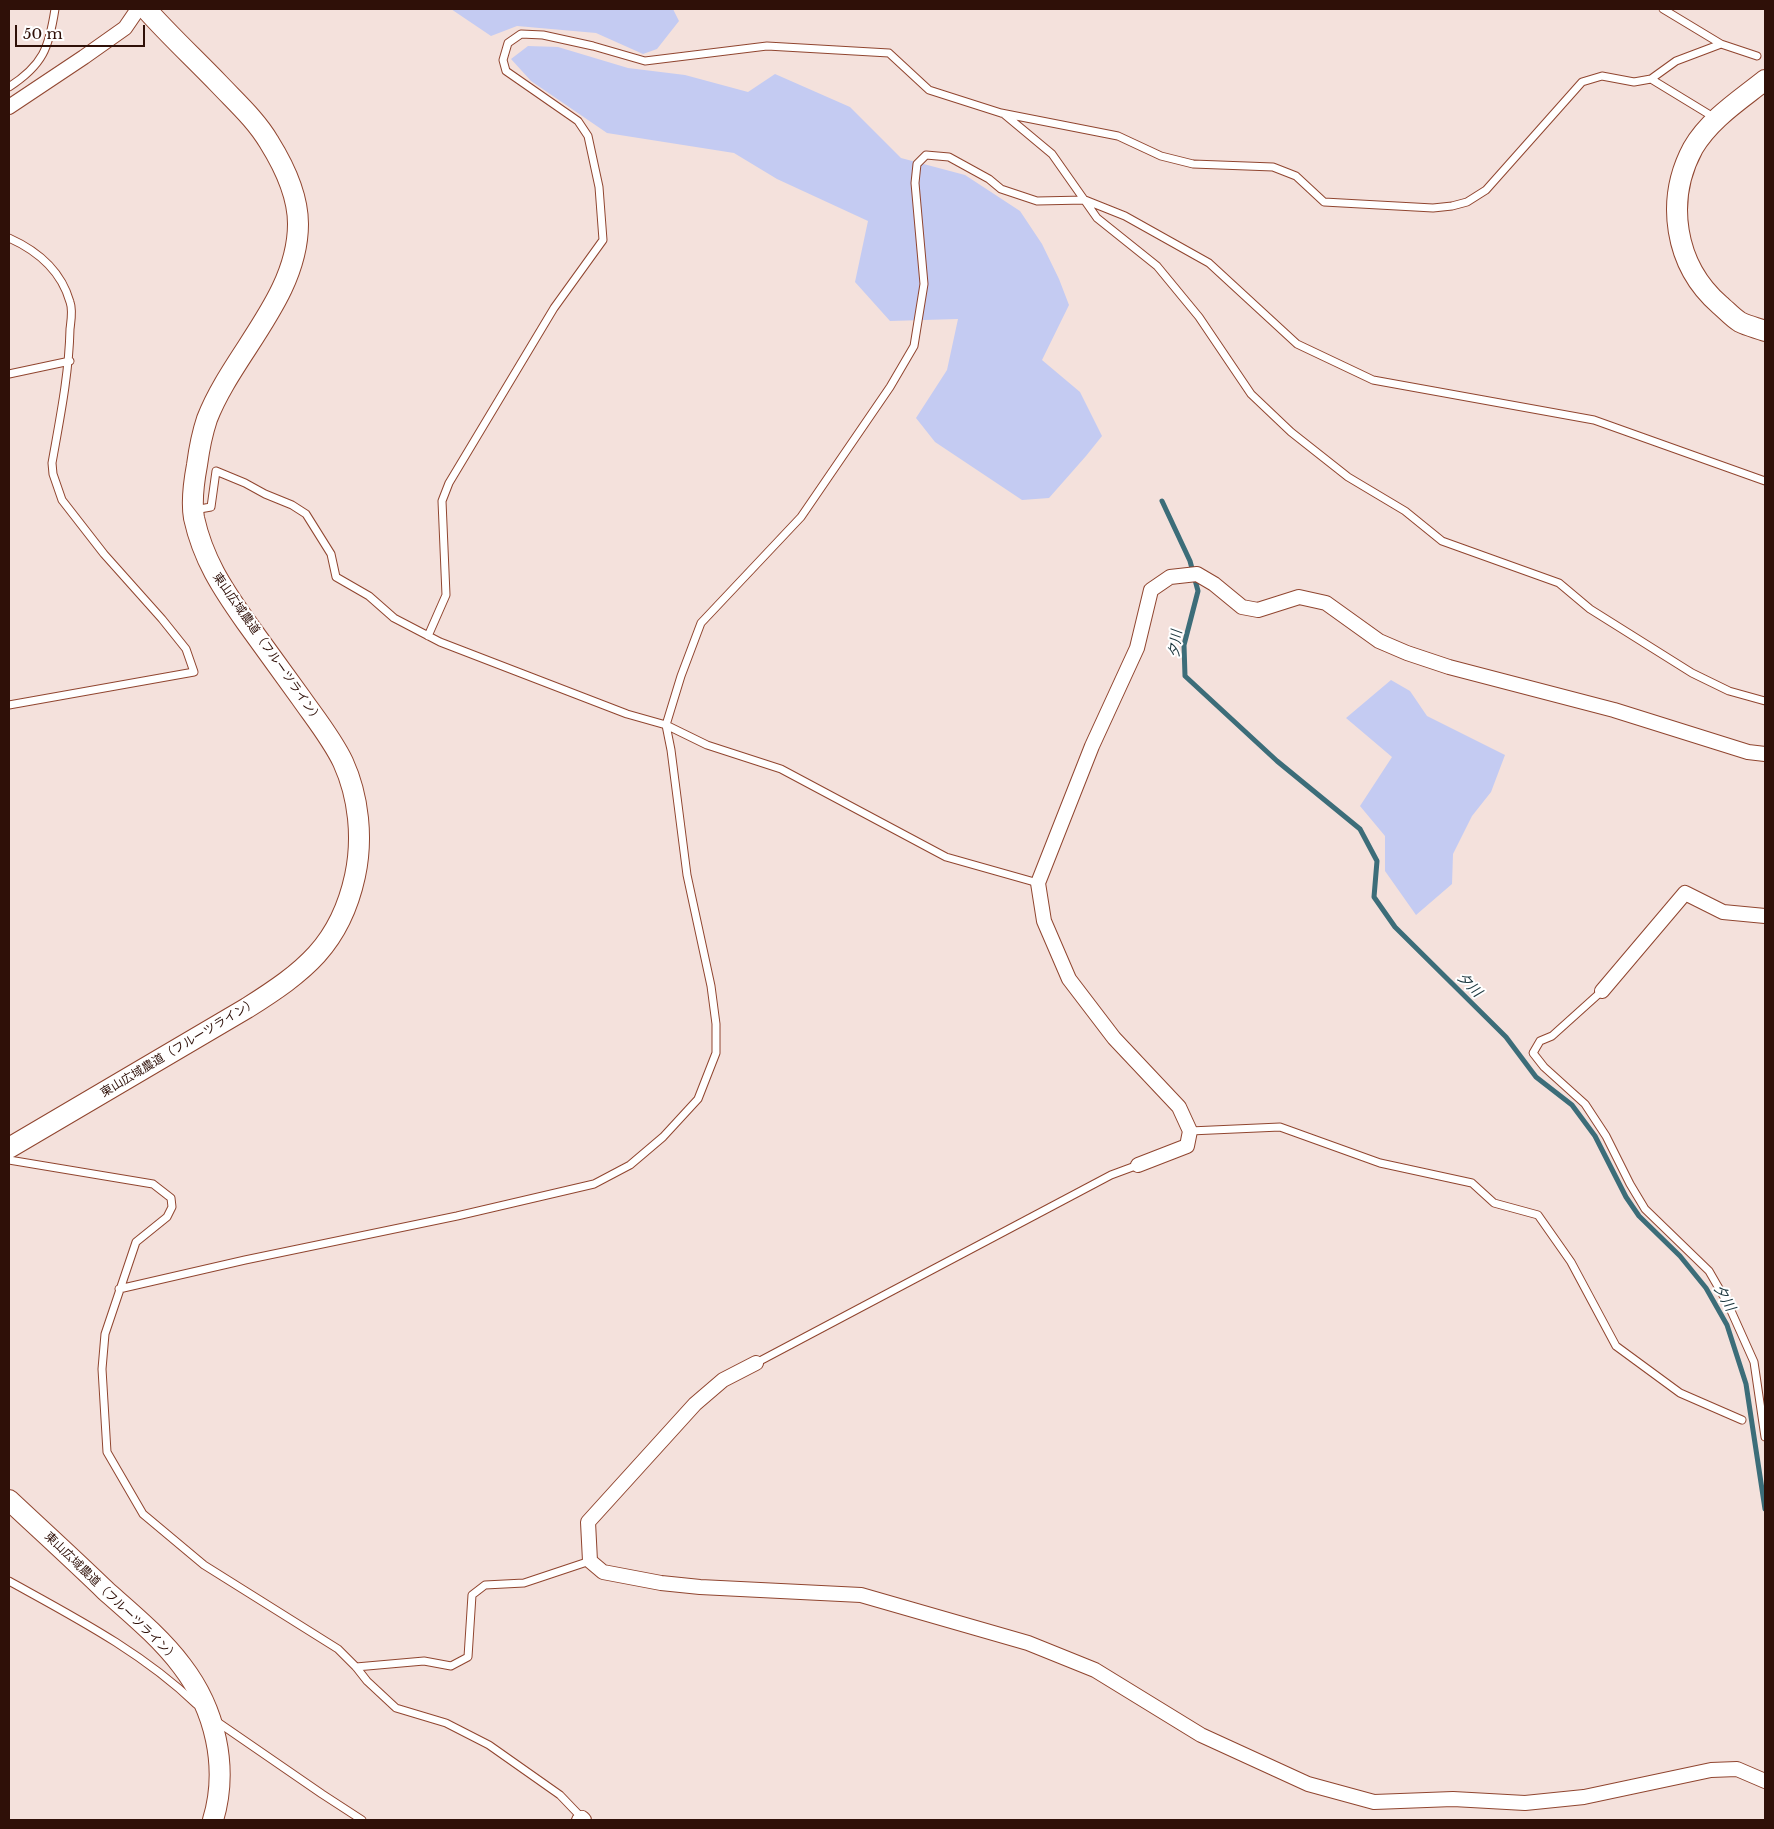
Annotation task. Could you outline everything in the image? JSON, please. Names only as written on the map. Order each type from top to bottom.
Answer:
[{"type":"street","points":[[9,107],[125,28],[138,9]]},
{"type":"street","name":"東山広域農道（フルーツライン）","points":[[9,1148],[247,1008],[303,969],[325,946],[341,920],[352,888],[359,857],[359,828],[354,794],[343,762],[327,734],[219,584],[206,556],[194,515],[194,484],[198,453],[207,420],[218,396],[278,295],[290,268],[297,244],[298,222],[293,194],[284,170],[269,141],[249,114],[146,9]]},
{"type":"street","points":[[1765,80],[1716,118],[1694,147],[1683,172],[1676,208],[1680,241],[1691,271],[1710,296],[1739,322],[1765,331]]},
{"type":"street","points":[[1138,1165],[1187,1146],[1190,1131],[1179,1107],[1114,1038],[1069,979],[1044,921],[1038,883],[1092,746],[1137,648],[1151,590],[1170,577],[1197,574],[1214,584],[1242,607],[1258,610],[1299,597],[1326,603],[1379,641],[1407,653],[1449,667],[1614,710],[1748,752],[1765,754]]},
{"type":"street","points":[[1602,991],[1685,893],[1722,912],[1765,916]]},
{"type":"street","points":[[756,1363],[723,1380],[695,1404],[588,1522],[590,1561],[603,1572],[661,1583],[700,1587],[861,1595],[1028,1643],[1095,1670],[1201,1735],[1308,1784],[1374,1802],[1453,1799],[1525,1804],[1584,1797],[1711,1770],[1737,1769],[1765,1781]]},
{"type":"street","name":"東山広域農道（フルーツライン）","points":[[9,1500],[152,1634],[181,1664],[198,1690],[210,1717],[218,1745],[217,1806],[213,1820]]},
{"type":"lane","points":[[9,87],[24,77],[41,58],[50,38],[55,9]]},
{"type":"lane","points":[[1662,9],[1721,44],[1757,56]]},
{"type":"lane","points":[[428,636],[446,595],[442,500],[449,483],[554,308],[603,240],[599,187],[588,136],[578,121],[506,71],[503,60],[508,43],[521,34],[543,35],[593,46],[645,61],[767,46],[888,53],[929,90],[1002,113],[1118,136],[1161,156],[1192,164],[1273,166],[1296,176],[1324,202],[1433,208],[1467,202],[1486,190],[1582,82],[1602,76],[1634,82],[1651,78],[1676,61],[1721,44]]},
{"type":"lane","points":[[1651,78],[1716,118]]},
{"type":"lane","points":[[1002,113],[1052,154],[1097,218],[1157,266],[1199,317],[1251,394],[1291,432],[1348,477],[1405,511],[1442,541],[1559,583],[1590,609],[1692,673],[1729,691],[1765,701]]},
{"type":"lane","points":[[119,1289],[245,1260],[457,1216],[594,1184],[630,1165],[663,1137],[698,1099],[716,1053],[716,1024],[711,986],[687,875],[666,725],[681,676],[701,623],[801,517],[890,387],[914,346],[924,284],[915,183],[917,164],[926,155],[949,157],[989,179],[1001,189],[1037,201],[1085,200],[1125,216],[1209,263],[1297,344],[1373,380],[1594,420],[1765,481]]},
{"type":"lane","points":[[9,238],[26,246],[47,261],[63,285],[71,304],[70,362],[52,462],[53,474],[62,500],[104,554],[186,649],[194,672],[9,705]]},
{"type":"lane","points":[[9,374],[70,362]]},
{"type":"lane","points":[[194,510],[211,507],[216,471],[245,482],[306,514],[330,554],[336,577],[369,596],[394,618],[428,636],[627,714],[666,725],[707,745],[782,769],[946,856],[1038,883]]},
{"type":"lane","points":[[1602,991],[1552,1036],[1540,1041],[1534,1053],[1544,1067],[1584,1104],[1606,1136],[1645,1209],[1709,1271],[1728,1304],[1754,1362],[1765,1437]]},
{"type":"lane","points":[[1190,1131],[1280,1126],[1380,1163],[1472,1183],[1494,1203],[1538,1215],[1571,1262],[1616,1346],[1680,1393],[1742,1420]]},
{"type":"lane","points":[[9,1160],[154,1184],[171,1198],[172,1207],[167,1217],[136,1242],[105,1334],[102,1369],[107,1452],[143,1514],[204,1565],[338,1649],[356,1667],[367,1682],[396,1708],[446,1723],[489,1745],[560,1795],[582,1820]]},
{"type":"lane","points":[[756,1363],[1102,1180],[1138,1165]]},
{"type":"lane","points":[[356,1667],[424,1661],[451,1666],[468,1657],[472,1595],[484,1585],[524,1583],[590,1561]]},
{"type":"lane","points":[[9,1581],[120,1644],[182,1690],[210,1717],[362,1820]]},
{"type":"shaded area","points":[[451,9],[673,9],[679,21],[657,49],[643,54],[596,33],[517,26],[491,36]]},
{"type":"shaded area","points":[[528,46],[558,47],[628,68],[685,75],[748,92],[775,74],[850,107],[901,158],[965,175],[1020,211],[1042,244],[1069,305],[1042,360],[1080,392],[1102,436],[1049,498],[1022,500],[935,442],[916,418],[947,370],[958,319],[890,321],[855,282],[868,221],[777,179],[734,153],[607,133],[531,81],[511,59]]},
{"type":"shaded area","points":[[1391,680],[1410,691],[1427,716],[1505,755],[1491,792],[1472,816],[1453,854],[1452,884],[1416,915],[1385,871],[1385,836],[1360,806],[1392,757],[1346,718]]},
{"type":"waterway","name":"夕川","points":[[1162,501],[1190,561],[1198,591],[1184,645],[1185,676],[1277,761],[1360,829],[1377,861],[1374,897],[1395,927],[1506,1037],[1536,1077],[1572,1105],[1595,1136],[1626,1197],[1639,1216],[1680,1256],[1706,1288],[1727,1325],[1746,1384],[1765,1509]]}]
